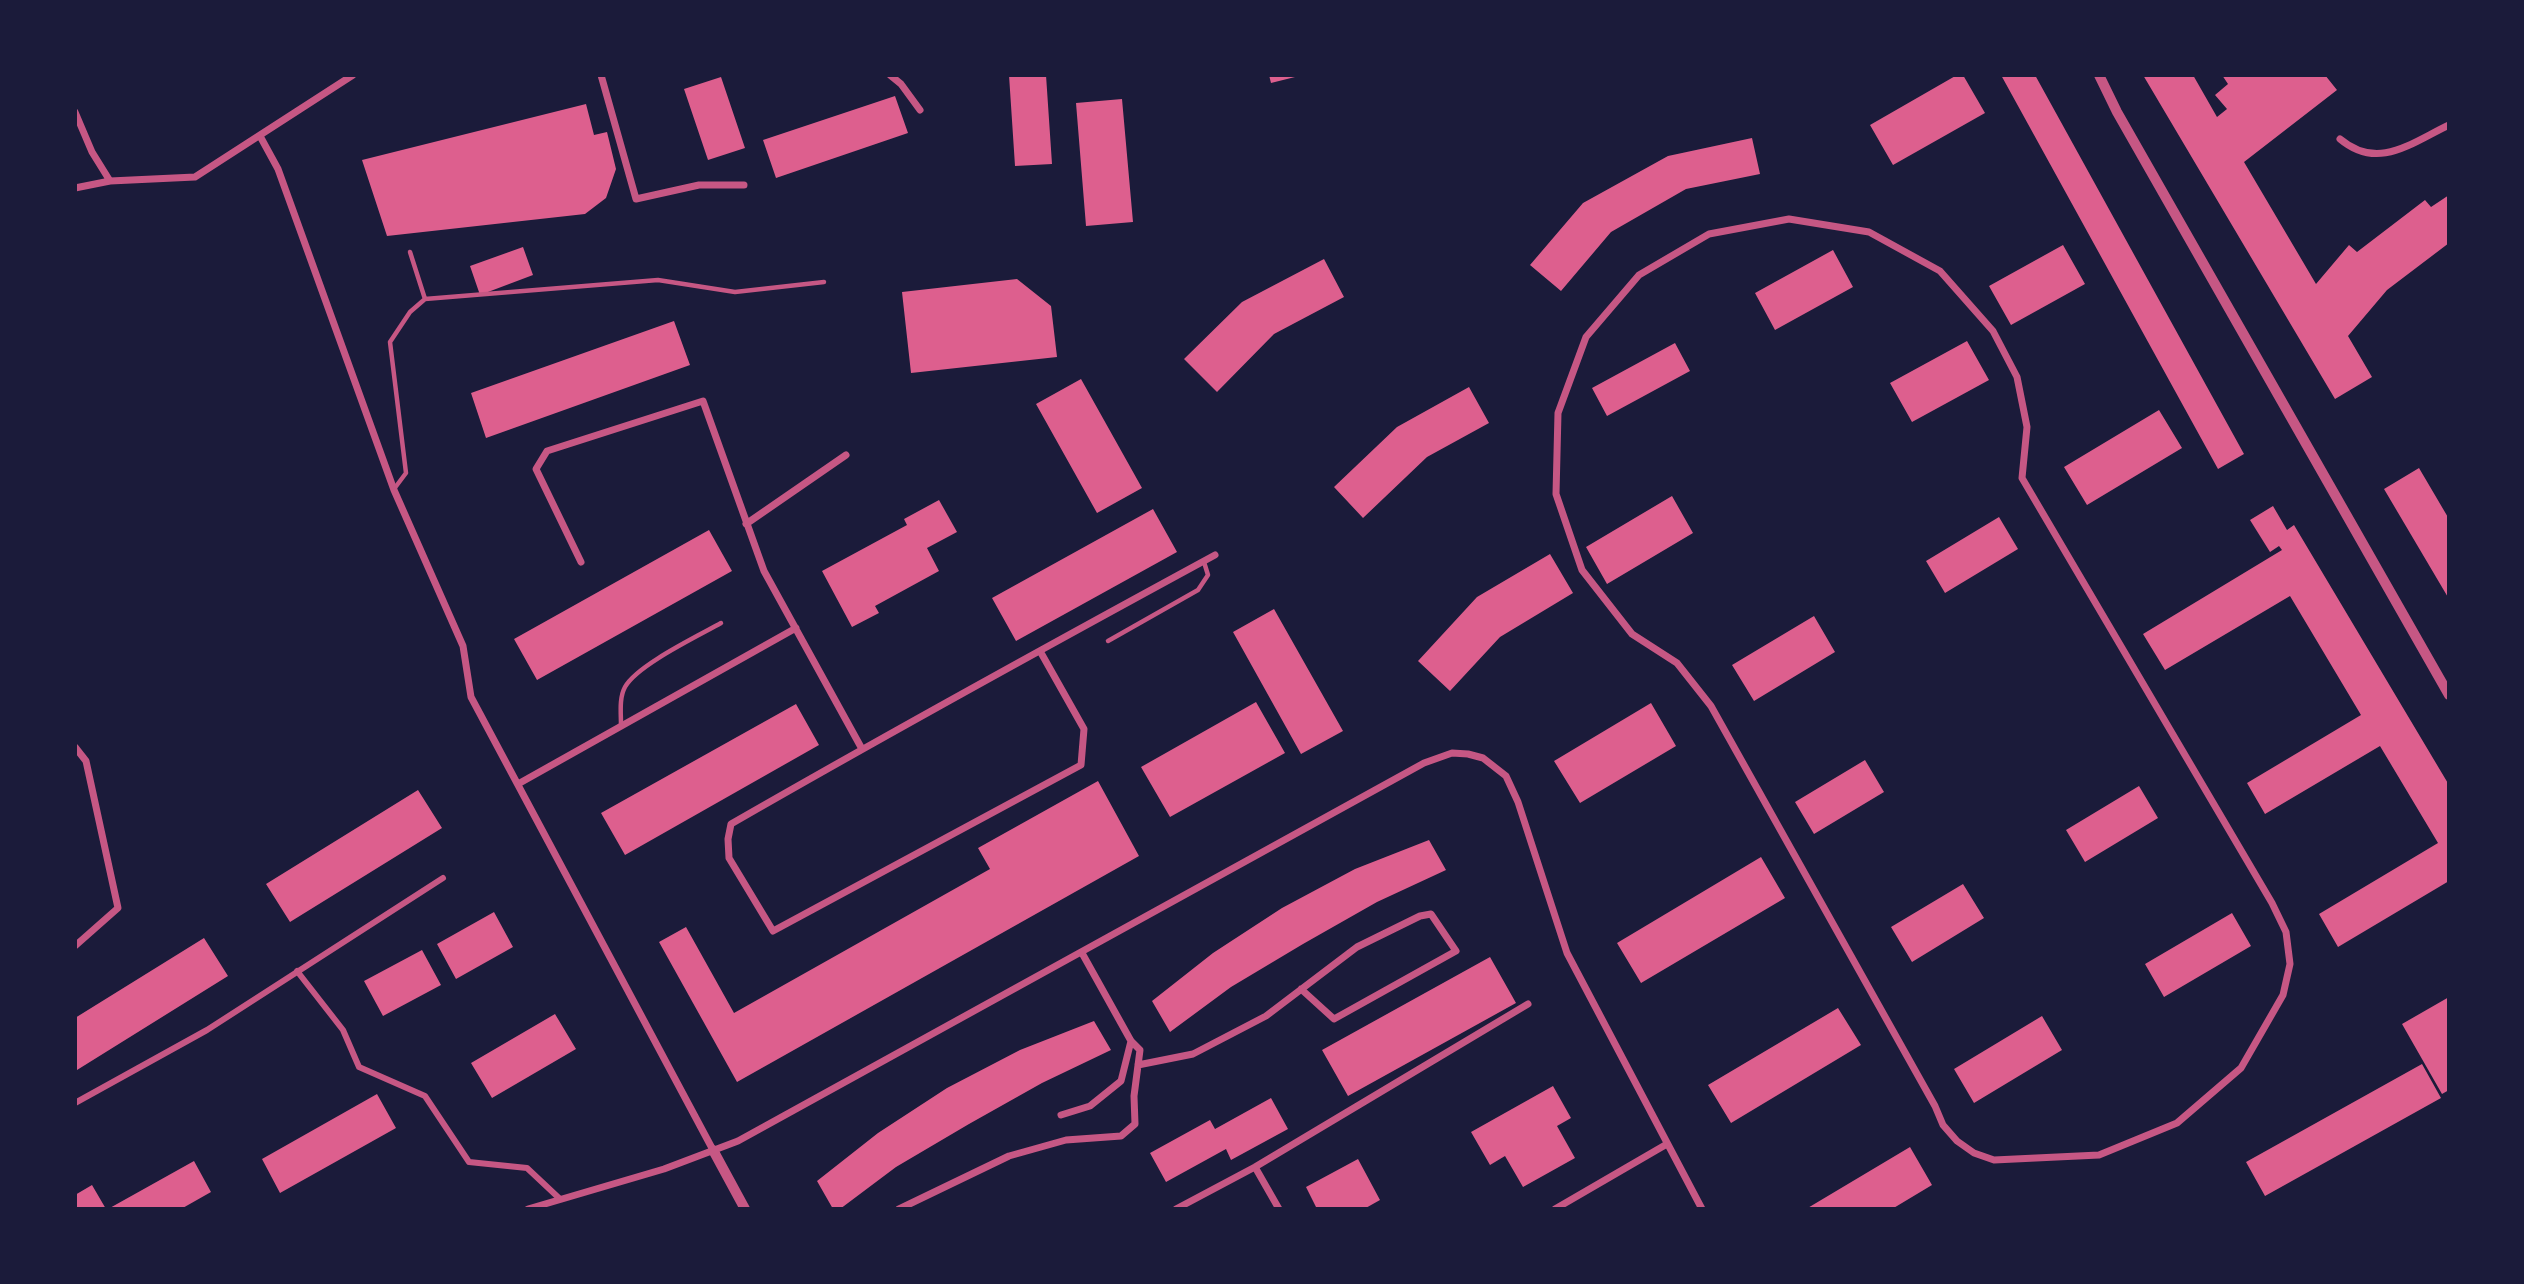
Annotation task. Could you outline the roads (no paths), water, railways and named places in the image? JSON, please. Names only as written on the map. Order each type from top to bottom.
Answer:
[{"type":"street","points":[[75,188],[110,181],[195,177],[353,75]]},
{"type":"street","points":[[601,75],[636,199],[699,185],[744,185]]},
{"type":"street","points":[[890,75],[901,84],[920,110]]},
{"type":"street","points":[[2099,75],[2117,112],[2449,695]]},
{"type":"street","points":[[75,112],[92,152],[110,181]]},
{"type":"street","points":[[2340,139],[2358,151],[2379,155],[2393,152],[2449,125]]},
{"type":"street","points":[[260,136],[278,169],[394,490],[463,646],[471,697],[745,1209]]},
{"type":"street","points":[[1789,219],[1869,232],[1940,271],[1993,331],[2017,377],[2020,389],[2027,427],[2022,478],[2272,903],[2286,932],[2290,964],[2283,995],[2241,1068],[2177,1123],[2099,1155],[1994,1160],[1974,1153],[1957,1141],[1943,1125],[1935,1105],[1711,706],[1677,663],[1632,634],[1582,570],[1556,494],[1558,413],[1586,337],[1639,275],[1709,234],[1789,219]]},
{"type":"street","points":[[581,562],[536,469],[547,451],[703,401],[764,572],[862,749]]},
{"type":"street","points":[[746,524],[846,455]]},
{"type":"street","points":[[1040,651],[1084,729],[1081,765],[773,931],[729,858],[727,839],[731,824],[862,749],[1203,561],[1215,555]]},
{"type":"street","points":[[518,784],[796,628]]},
{"type":"street","points":[[75,747],[86,761],[118,908],[75,946]]},
{"type":"street","points":[[528,1209],[664,1169],[738,1142],[1424,763],[1452,753],[1483,758],[1506,776],[1518,802],[1567,953],[1702,1209]]},
{"type":"street","points":[[75,1103],[207,1030],[443,878]]},
{"type":"street","points":[[1138,1065],[1193,1054],[1266,1016],[1301,989],[1357,947],[1420,916],[1431,914],[1456,951],[1334,1019],[1301,989]]},
{"type":"street","points":[[900,1209],[1010,1156],[1066,1140],[1121,1136],[1135,1124],[1134,1096],[1140,1050],[1131,1041],[1082,953]]},
{"type":"street","points":[[297,971],[343,1030],[359,1067],[425,1096],[469,1162],[527,1168],[560,1199]]},
{"type":"street","points":[[1176,1209],[1255,1167],[1528,1004]]},
{"type":"street","points":[[1061,1115],[1090,1106],[1121,1081],[1131,1041]]},
{"type":"street","points":[[1555,1209],[1667,1144]]},
{"type":"street","points":[[1255,1167],[1279,1209]]},
{"type":"lane","points":[[410,252],[425,299]]},
{"type":"lane","points":[[394,490],[406,474],[390,342],[410,312],[425,299],[658,280],[735,292],[824,282]]},
{"type":"lane","points":[[1108,641],[1198,590],[1208,575],[1203,561]]},
{"type":"lane","points":[[621,726],[622,696],[626,684],[643,668],[722,622]]}]
